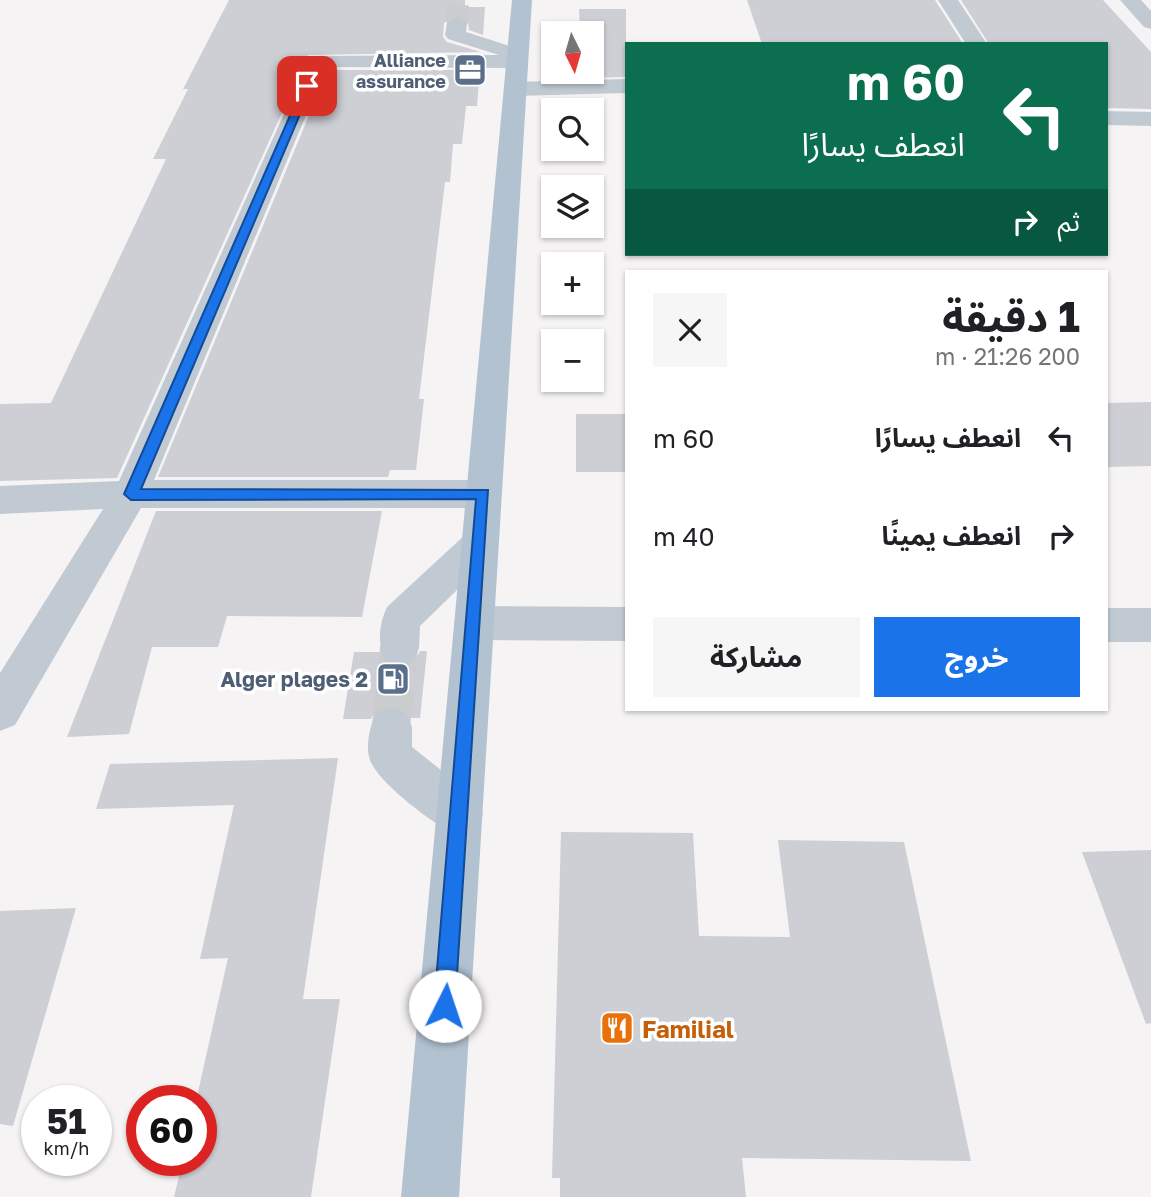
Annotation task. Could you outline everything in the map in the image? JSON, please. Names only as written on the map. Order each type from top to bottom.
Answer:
[{"type":"main road","points":[[430,1197],[522,0]]},
{"type":"street","points":[[948,0],[976,42]]},
{"type":"street","points":[[1130,0],[1151,23]]},
{"type":"street","points":[[457,23],[455,35],[516,68]]},
{"type":"street","points":[[0,711],[131,494],[318,61],[516,68],[625,86]]},
{"type":"street","points":[[1108,118],[1151,118]]},
{"type":"street","points":[[0,500],[131,494],[483,494]]},
{"type":"street","points":[[399,648],[401,619],[480,544]]},
{"type":"street","points":[[474,624],[625,624]]},
{"type":"street","points":[[1108,625],[1151,625]]},
{"type":"street","points":[[391,727],[390,757],[460,814]]},
{"type":"building","points":[[229,0],[465,0],[465,7],[485,7],[483,35],[469,30],[468,21],[456,15],[444,23],[443,37],[447,42],[481,52],[308,55],[117,478],[0,481],[0,404],[51,403],[166,159],[153,159],[188,89],[183,89]]},
{"type":"building","points":[[747,0],[935,0],[962,42],[761,42]]},
{"type":"building","points":[[961,0],[1103,0],[1151,52],[1151,109],[1108,108],[1108,42],[988,42]]},
{"type":"building","points":[[579,9],[626,9],[625,77],[604,78],[604,21],[580,21]]},
{"type":"building","points":[[328,70],[480,70],[477,106],[466,106],[462,144],[453,144],[450,182],[445,182],[419,399],[424,399],[416,470],[390,470],[388,477],[158,477]]},
{"type":"building","points":[[1151,402],[1151,466],[1108,467],[1108,403]]},
{"type":"building","points":[[576,414],[625,414],[625,472],[576,472]]},
{"type":"building","points":[[156,511],[382,511],[362,617],[227,616],[218,647],[152,647],[129,734],[67,737]]},
{"type":"building","points":[[420,651],[427,651],[420,718],[411,718],[407,711],[390,705],[375,711],[371,719],[343,719],[354,652],[379,652],[384,663],[400,668],[414,663]]},
{"type":"building","points":[[338,758],[303,999],[340,999],[311,1197],[174,1197],[179,1176],[217,1176],[217,1085],[200,1085],[228,958],[200,959],[234,805],[96,809],[110,764]]},
{"type":"building","points":[[561,832],[693,833],[699,936],[790,937],[778,840],[904,842],[971,1161],[742,1158],[746,1197],[560,1197],[560,1178],[552,1178]]},
{"type":"building","points":[[1151,850],[1151,1023],[1146,1024],[1082,852]]},
{"type":"building","points":[[76,908],[25,1085],[21,1085],[21,1098],[13,1126],[0,1124],[0,911]]},
{"type":"tunnel","points":[[457,23],[458,5]]},
{"type":"tunnel","points":[[391,727],[399,648]]},
{"type":"place","name":"Alliance assurance","points":[[470,70]]},
{"type":"place","name":"Alger plages 2","points":[[393,679]]},
{"type":"place","name":"Familial","points":[[617,1028]]},
{"type":"route","points":[[307,86],[131,494],[483,494],[445,1006]]}]
